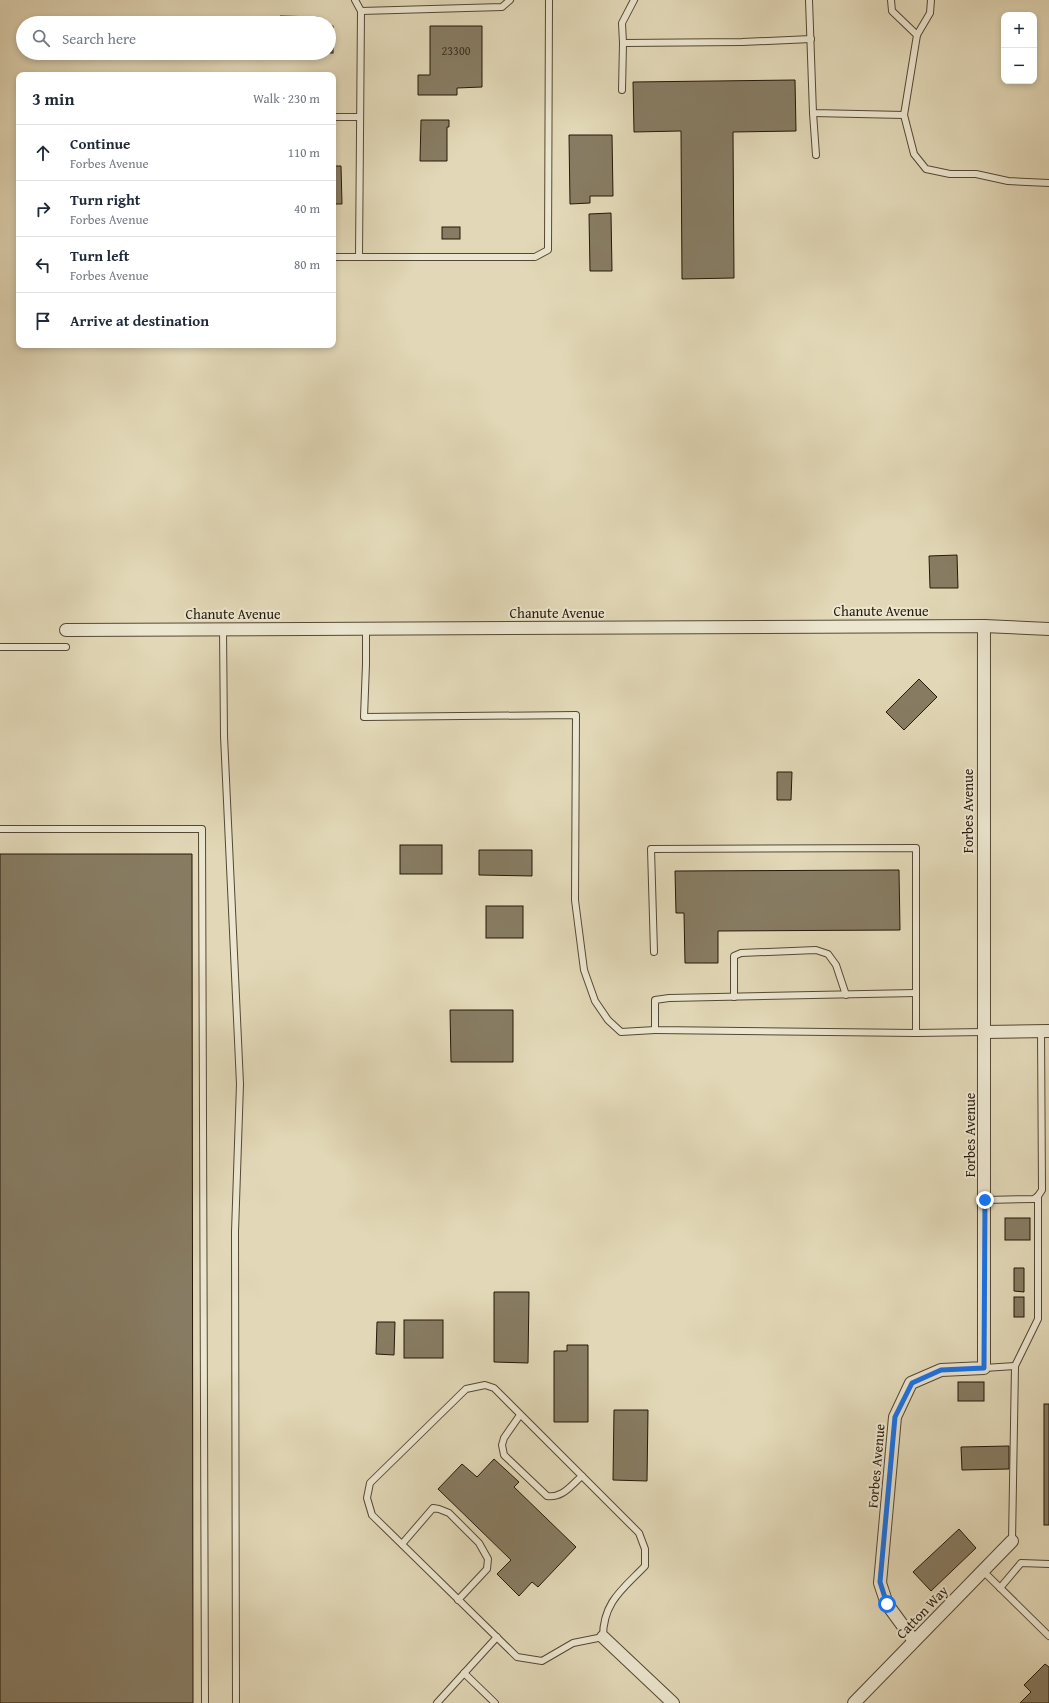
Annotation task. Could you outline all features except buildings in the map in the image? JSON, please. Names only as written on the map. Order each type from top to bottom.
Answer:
[{"type":"street","name":"Chanute Avenue","points":[[66,630],[984,626],[1049,629]]},
{"type":"street","name":"Forbes Avenue","points":[[914,1641],[887,1604],[880,1582],[895,1417],[912,1383],[941,1370],[984,1368],[985,1200],[982,885],[984,626]]},
{"type":"street","points":[[984,1032],[1045,1031]]},
{"type":"street","name":"Catton Way","points":[[854,1703],[1012,1541]]},
{"type":"street","points":[[603,1636],[673,1703]]},
{"type":"lane","points":[[355,0],[361,10],[359,257]]},
{"type":"lane","points":[[467,0],[467,8]]},
{"type":"lane","points":[[361,10],[502,7],[510,0]]},
{"type":"lane","points":[[336,256],[535,257],[548,250],[549,0]]},
{"type":"lane","points":[[622,90],[622,23],[634,0]]},
{"type":"lane","points":[[809,0],[816,155]]},
{"type":"lane","points":[[891,0],[892,10],[917,35]]},
{"type":"lane","points":[[931,0],[930,13],[917,35],[904,115],[914,154],[926,169],[950,174],[976,174],[1008,181],[1049,183]]},
{"type":"lane","points":[[623,43],[742,42],[811,39]]},
{"type":"lane","points":[[813,113],[904,115]]},
{"type":"lane","points":[[336,117],[360,117]]},
{"type":"lane","points":[[366,629],[364,716],[576,715],[575,900],[584,970],[595,1001],[608,1020],[622,1032],[655,1030],[916,1033],[984,1032]]},
{"type":"lane","points":[[224,630],[224,736],[240,1084],[235,1232],[236,1703]]},
{"type":"lane","points":[[0,647],[66,647]]},
{"type":"lane","points":[[0,829],[202,829],[205,1703]]},
{"type":"lane","points":[[654,952],[651,849],[916,848],[916,1033]]},
{"type":"lane","points":[[734,997],[734,956],[740,953],[816,950],[828,954],[832,959],[836,965],[846,995]]},
{"type":"lane","points":[[655,1030],[655,1000],[916,993]]},
{"type":"lane","points":[[985,1200],[1034,1199],[1042,1190],[1041,1127],[1045,1031]]},
{"type":"lane","points":[[1041,1127],[1049,1126]]},
{"type":"lane","points":[[1012,1541],[1015,1366],[1038,1319],[1038,1196]]},
{"type":"lane","points":[[984,1368],[1015,1366]]},
{"type":"lane","points":[[485,1384],[494,1388],[582,1476],[639,1533],[645,1549],[645,1566],[610,1604],[603,1622],[603,1636],[573,1643],[542,1661],[517,1657],[372,1515],[367,1498],[370,1483],[466,1389],[485,1384]]},
{"type":"lane","points":[[520,1414],[504,1438],[502,1445],[504,1455],[546,1496],[554,1497],[561,1495],[582,1476]]},
{"type":"lane","points":[[402,1544],[433,1508],[439,1508],[449,1513],[479,1544],[488,1559],[487,1569],[458,1600]]},
{"type":"lane","points":[[1000,1588],[1021,1564],[1049,1564]]},
{"type":"lane","points":[[983,1571],[1049,1636]]},
{"type":"lane","points":[[437,1703],[497,1638]]},
{"type":"lane","points":[[464,1673],[495,1703]]},
{"type":"route","points":[[887,1604],[880,1582],[895,1417],[912,1383],[941,1370],[984,1368],[985,1200]]}]
